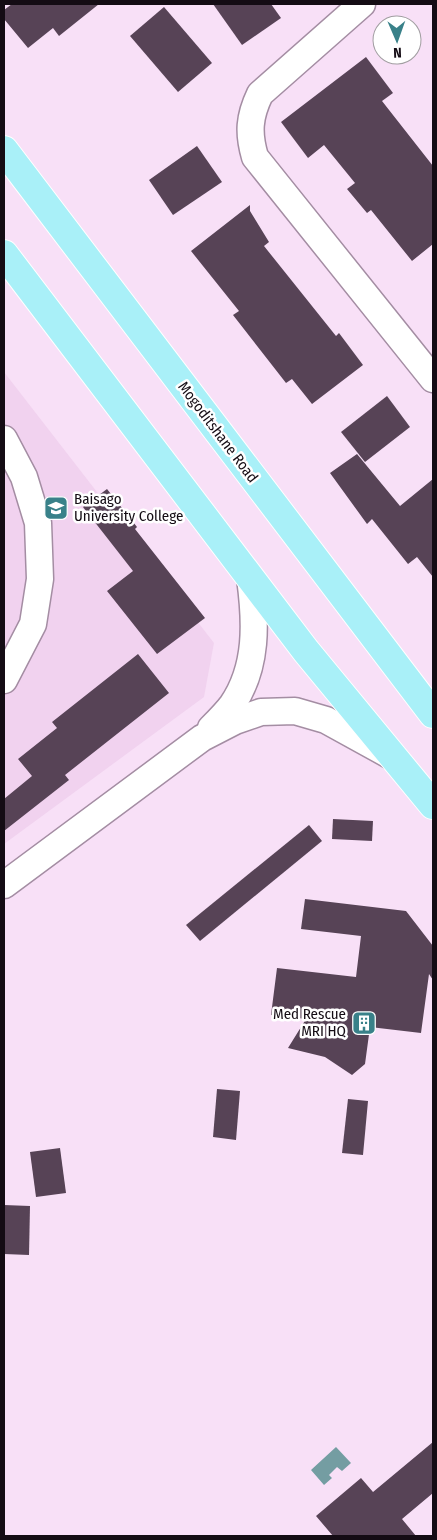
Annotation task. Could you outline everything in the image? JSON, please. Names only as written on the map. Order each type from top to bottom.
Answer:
[{"type":"main road","name":"Mogoditshane Road","points":[[4,150],[433,714]]},
{"type":"main road","points":[[4,254],[306,651],[433,805]]},
{"type":"street","points":[[362,4],[260,94],[253,109],[251,143],[255,157],[433,379]]},
{"type":"street","points":[[4,439],[24,477],[38,523],[40,579],[33,624],[4,680]]},
{"type":"street","points":[[202,738],[231,705],[246,679],[255,626],[250,578]]},
{"type":"street","points":[[4,885],[202,738],[235,721],[260,712],[294,711],[326,720],[394,757]]},
{"type":"shaded area","name":"Baisago University College","points":[[4,372],[214,643],[204,697],[4,844]]},
{"type":"shaded area","points":[[336,1447],[351,1463],[342,1471],[337,1467],[329,1475],[332,1478],[324,1485],[311,1470]]},
{"type":"building","points":[[12,4],[99,4],[59,36],[53,28],[28,48],[4,19],[4,10]]},
{"type":"building","points":[[213,4],[271,4],[281,18],[242,45]]},
{"type":"building","points":[[164,7],[212,63],[178,92],[130,36]]},
{"type":"building","points":[[366,57],[393,93],[382,101],[433,166],[433,244],[412,261],[371,210],[367,213],[347,189],[355,183],[324,145],[308,158],[281,122]]},
{"type":"building","points":[[197,146],[222,182],[173,215],[149,180]]},
{"type":"building","points":[[250,205],[250,211],[269,242],[264,246],[336,336],[339,333],[363,365],[312,404],[292,379],[286,383],[233,315],[239,311],[191,251]]},
{"type":"building","points":[[387,396],[410,427],[365,462],[341,432]]},
{"type":"building","points":[[357,454],[400,506],[433,479],[433,577],[417,557],[408,564],[372,519],[367,524],[330,473]]},
{"type":"building","points":[[107,489],[137,527],[135,529],[205,618],[157,654],[107,591],[133,571],[83,507]]},
{"type":"building","points":[[138,654],[169,693],[65,775],[69,780],[4,831],[4,799],[32,776],[18,759],[57,728],[52,722]]},
{"type":"building","points":[[333,819],[373,821],[372,841],[332,839]]},
{"type":"building","points":[[309,825],[322,841],[200,941],[186,925]]},
{"type":"building","points":[[305,899],[406,911],[433,946],[433,980],[429,974],[421,1033],[370,1027],[365,1064],[352,1075],[325,1057],[288,1048],[306,1019],[271,1015],[277,968],[356,977],[361,936],[301,929]]},
{"type":"building","points":[[217,1089],[240,1091],[236,1140],[213,1137]]},
{"type":"building","points":[[348,1099],[368,1101],[363,1155],[342,1153]]},
{"type":"building","points":[[60,1148],[66,1193],[36,1197],[30,1152]]},
{"type":"building","points":[[4,1205],[30,1206],[29,1255],[4,1254]]},
{"type":"building","points":[[433,1442],[433,1493],[402,1519],[416,1536],[333,1536],[316,1516],[361,1478],[373,1492]]},
{"type":"place","name":"Baisago University College","points":[[56,508]]},
{"type":"place","name":"Med Rescue MRI HQ","points":[[364,1023]]}]
